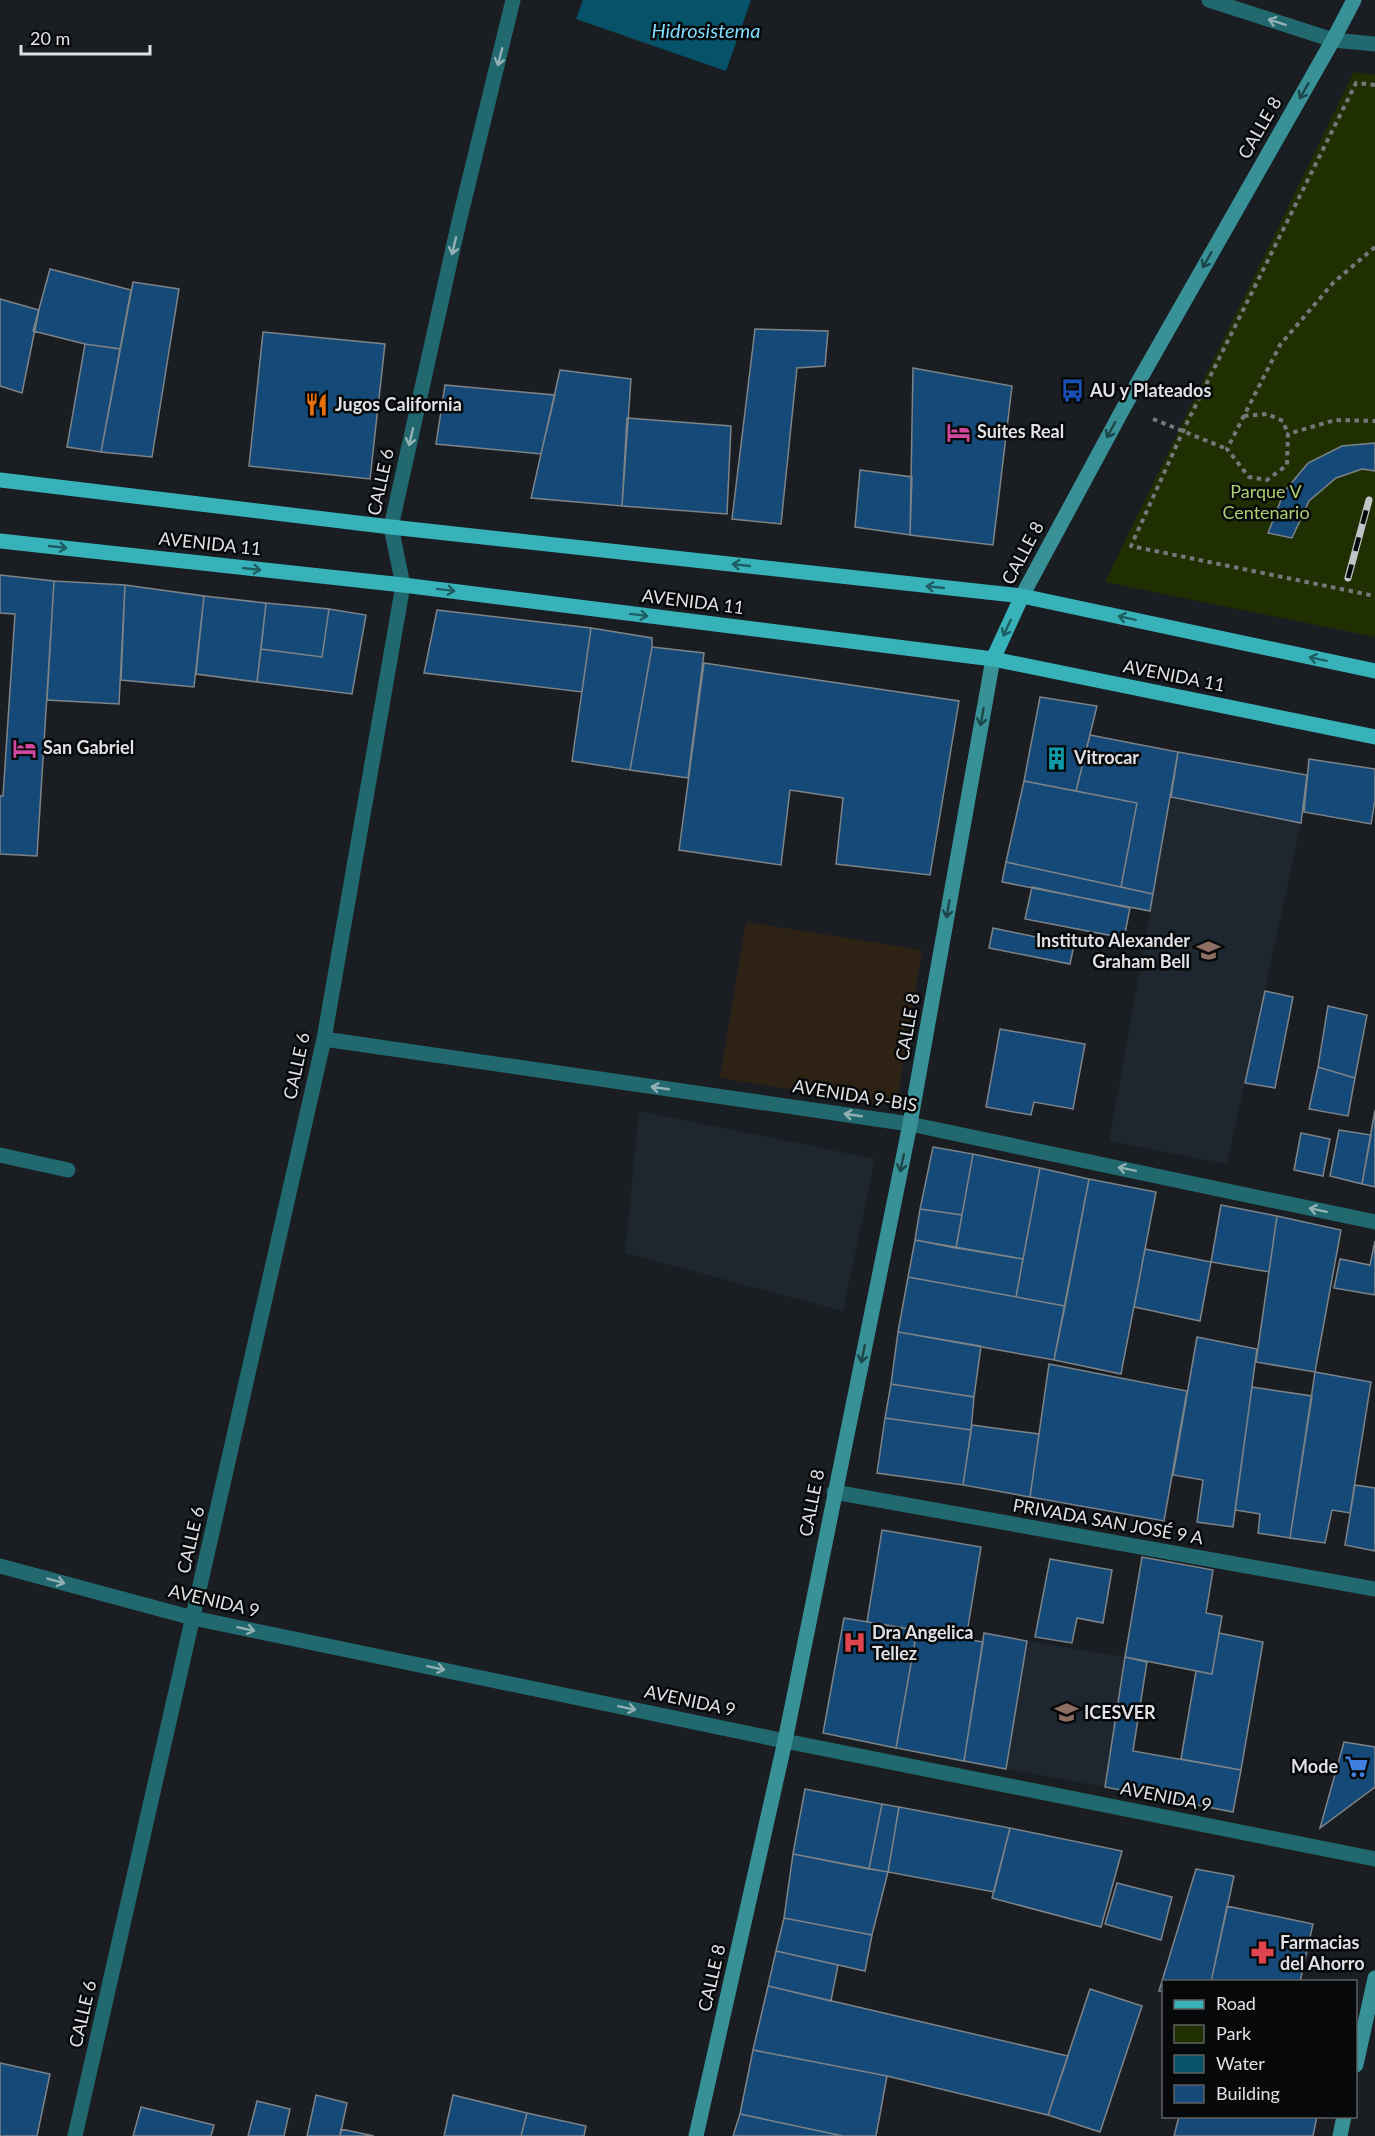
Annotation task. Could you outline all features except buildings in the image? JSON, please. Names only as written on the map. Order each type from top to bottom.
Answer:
[{"type":"main road","name":"CALLE 8","points":[[696,2136],[785,1741],[910,1124],[993,659],[1022,596],[1124,407],[1333,40],[1353,0]]},
{"type":"main road","name":"AVENIDA 11","points":[[0,480],[391,527],[1022,596],[1375,671]]},
{"type":"main road","name":"AVENIDA 11","points":[[0,541],[403,585],[993,659],[1375,736]]},
{"type":"main road","points":[[1357,2060],[1375,1978]]},
{"type":"main road","points":[[1340,2136],[1344,2118]]},
{"type":"street","name":"CALLE 6","points":[[75,2136],[324,1039],[403,585],[391,527],[458,226],[513,0]]},
{"type":"street","points":[[1209,0],[1333,40],[1375,44]]},
{"type":"street","name":"AVENIDA 9-BIS","points":[[324,1039],[910,1124],[1375,1222]]},
{"type":"street","points":[[0,1155],[68,1170]]},
{"type":"street","name":"PRIVADA SAN JOSÉ 9 A","points":[[834,1492],[1375,1589]]},
{"type":"street","name":"AVENIDA 9","points":[[0,1566],[193,1618],[785,1741],[1375,1859]]},
{"type":"path","points":[[1375,85],[1356,83],[1184,431],[1131,546],[1375,596]]},
{"type":"path","points":[[1227,449],[1280,345],[1333,283],[1375,247]]},
{"type":"path","points":[[1124,407],[1227,449],[1249,477],[1267,480],[1287,465],[1288,434],[1282,421],[1267,414],[1244,416]]},
{"type":"path","points":[[1288,434],[1335,420],[1375,421]]},
{"type":"shaded area","name":"Instituto Alexander Graham Bell","points":[[1171,797],[1301,823],[1227,1164],[1109,1141]]},
{"type":"shaded area","points":[[746,922],[922,950],[896,1106],[720,1078]]},
{"type":"shaded area","points":[[639,1111],[875,1159],[843,1311],[625,1253]]},
{"type":"shaded area","name":"ICESVER","points":[[1027,1641],[1125,1657],[1105,1787],[1006,1769]]},
{"type":"green space","name":"Parque V Centenario","points":[[1354,72],[1375,75],[1375,637],[1105,582]]},
{"type":"water","name":"Hidrosistema","points":[[583,0],[751,0],[726,71],[576,19]]},
{"type":"railway","points":[[1348,578],[1369,500]]},
{"type":"place","name":"AU y Plateados","points":[[1072,391]]},
{"type":"place","name":"Jugos California","points":[[317,405]]},
{"type":"place","name":"Suites Real","points":[[959,432]]},
{"type":"place","name":"San Gabriel","points":[[25,748]]},
{"type":"place","name":"Vitrocar","points":[[1056,758]]},
{"type":"place","name":"Instituto Alexander Graham Bell","points":[[1208,951]]},
{"type":"place","name":"Dra Angelica Tellez","points":[[854,1643]]},
{"type":"place","name":"ICESVER","points":[[1066,1713]]},
{"type":"place","name":"Mode","points":[[1356,1767]]},
{"type":"place","name":"Farmacias del Ahorro","points":[[1262,1953]]}]
